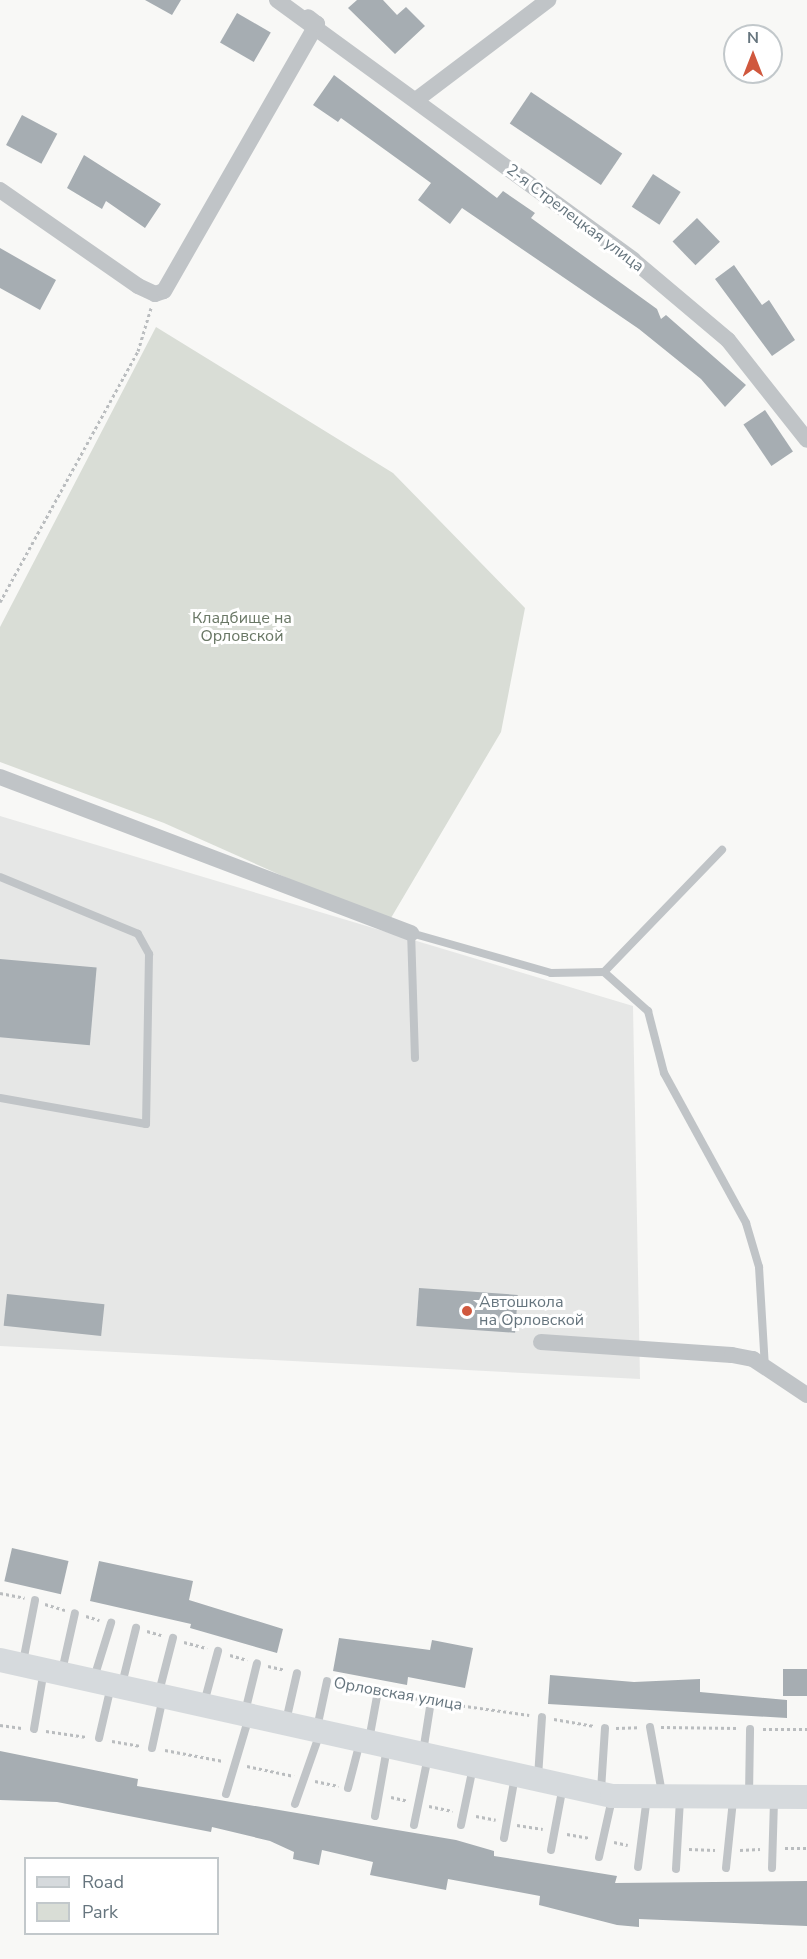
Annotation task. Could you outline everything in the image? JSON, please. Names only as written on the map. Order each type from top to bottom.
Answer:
[{"type":"main road","points":[[32,1667],[607,1795],[807,1797]]},
{"type":"street","name":"2-я Стрелецкая улица","points":[[277,0],[316,24]]},
{"type":"street","name":"2-я Стрелецкая улица","points":[[285,0],[633,260],[728,340],[807,440]]},
{"type":"street","points":[[416,100],[548,0]]},
{"type":"street","points":[[0,190],[155,294],[164,291],[316,24]]},
{"type":"street","points":[[0,777],[411,933]]},
{"type":"street","points":[[541,1342],[722,1354],[765,1367],[807,1395]]},
{"type":"lane","points":[[604,972],[722,850]]},
{"type":"lane","points":[[0,877],[138,934],[149,954],[146,1124],[0,1098]]},
{"type":"lane","points":[[415,1058],[411,933],[551,973],[604,972],[648,1011],[664,1073],[746,1223],[759,1267],[765,1367]]},
{"type":"lane","points":[[34,1729],[32,1667],[35,1600]]},
{"type":"lane","points":[[32,1667],[75,1612]]},
{"type":"lane","points":[[99,1738],[108,1685],[111,1623]]},
{"type":"lane","points":[[108,1685],[136,1628]]},
{"type":"lane","points":[[153,1748],[160,1696],[173,1638]]},
{"type":"lane","points":[[203,1706],[218,1651]]},
{"type":"lane","points":[[226,1794],[237,1764],[257,1663]]},
{"type":"lane","points":[[285,1725],[297,1673]]},
{"type":"lane","points":[[295,1804],[307,1779],[327,1681]]},
{"type":"lane","points":[[375,1816],[378,1795],[372,1744],[378,1691]]},
{"type":"lane","points":[[414,1825],[420,1804],[431,1701]]},
{"type":"lane","points":[[504,1838],[506,1823],[526,1778],[542,1717]]},
{"type":"lane","points":[[650,1726],[663,1796],[679,1848],[676,1869]]},
{"type":"lane","points":[[599,1857],[607,1795],[605,1728]]},
{"type":"lane","points":[[726,1868],[727,1850],[741,1796],[750,1728]]},
{"type":"lane","points":[[348,1788],[372,1744]]},
{"type":"lane","points":[[461,1825],[473,1766]]},
{"type":"lane","points":[[551,1850],[563,1786]]},
{"type":"lane","points":[[638,1868],[642,1847],[663,1796]]},
{"type":"lane","points":[[772,1868],[774,1797]]},
{"type":"path","points":[[0,602],[138,351],[155,294]]},
{"type":"path","points":[[0,1593],[35,1600],[111,1623]]},
{"type":"path","points":[[136,1628],[297,1673]]},
{"type":"path","name":"Орловская улица","points":[[327,1681],[431,1701],[605,1728],[650,1726],[807,1729]]},
{"type":"path","points":[[0,1725],[99,1738],[348,1788]]},
{"type":"path","points":[[378,1795],[506,1823],[642,1847]]},
{"type":"path","points":[[679,1848],[727,1850],[807,1848]]},
{"type":"shaded area","points":[[0,816],[633,1006],[640,1379],[0,1346]]},
{"type":"green space","name":"Кладбище на Орловской","points":[[156,327],[393,473],[525,608],[501,732],[388,923],[164,823],[0,762],[0,627]]},
{"type":"building","points":[[145,0],[181,0],[172,15]]},
{"type":"building","points":[[357,0],[383,0],[397,15],[406,7],[425,26],[395,54],[348,8]]},
{"type":"building","points":[[237,13],[271,32],[254,62],[220,42]]},
{"type":"building","points":[[334,75],[497,198],[503,191],[535,213],[531,218],[657,309],[661,319],[666,315],[746,385],[725,407],[701,379],[639,329],[462,208],[450,224],[418,200],[431,183],[341,118],[338,122],[313,105]]},
{"type":"building","points":[[531,92],[622,154],[601,185],[510,124]]},
{"type":"building","points":[[22,115],[57,134],[41,164],[6,145]]},
{"type":"building","points":[[84,155],[161,204],[145,228],[106,201],[102,209],[67,188]]},
{"type":"building","points":[[653,174],[681,192],[659,225],[632,207]]},
{"type":"building","points":[[697,218],[720,242],[695,265],[673,242]]},
{"type":"building","points":[[0,248],[56,280],[40,310],[0,288]]},
{"type":"building","points":[[734,265],[762,305],[769,300],[795,340],[772,356],[715,279]]},
{"type":"building","points":[[765,410],[793,451],[771,466],[743,425]]},
{"type":"building","points":[[0,959],[97,967],[90,1045],[0,1037]]},
{"type":"building","name":"Автошкола на Орловской","points":[[419,1288],[518,1295],[515,1333],[416,1326]]},
{"type":"building","points":[[7,1294],[104,1304],[101,1336],[4,1326]]},
{"type":"building","points":[[12,1548],[69,1561],[61,1594],[4,1581]]},
{"type":"building","points":[[99,1561],[193,1581],[189,1600],[283,1629],[277,1653],[190,1628],[191,1624],[90,1601]]},
{"type":"building","points":[[339,1638],[430,1650],[432,1640],[473,1648],[465,1688],[408,1677],[407,1685],[333,1671]]},
{"type":"building","points":[[783,1669],[807,1669],[807,1696],[783,1696]]},
{"type":"building","points":[[550,1675],[634,1682],[700,1679],[700,1692],[787,1700],[787,1718],[548,1704]]},
{"type":"building","points":[[0,1751],[138,1779],[137,1786],[456,1840],[494,1851],[494,1856],[617,1876],[615,1883],[807,1881],[807,1926],[639,1919],[639,1927],[617,1925],[539,1905],[540,1896],[448,1879],[446,1890],[370,1875],[373,1862],[322,1850],[319,1865],[293,1859],[294,1852],[270,1841],[212,1827],[211,1832],[57,1802],[0,1800]]},
{"type":"place","name":"Автошкола на Орловской","points":[[467,1311]]}]
